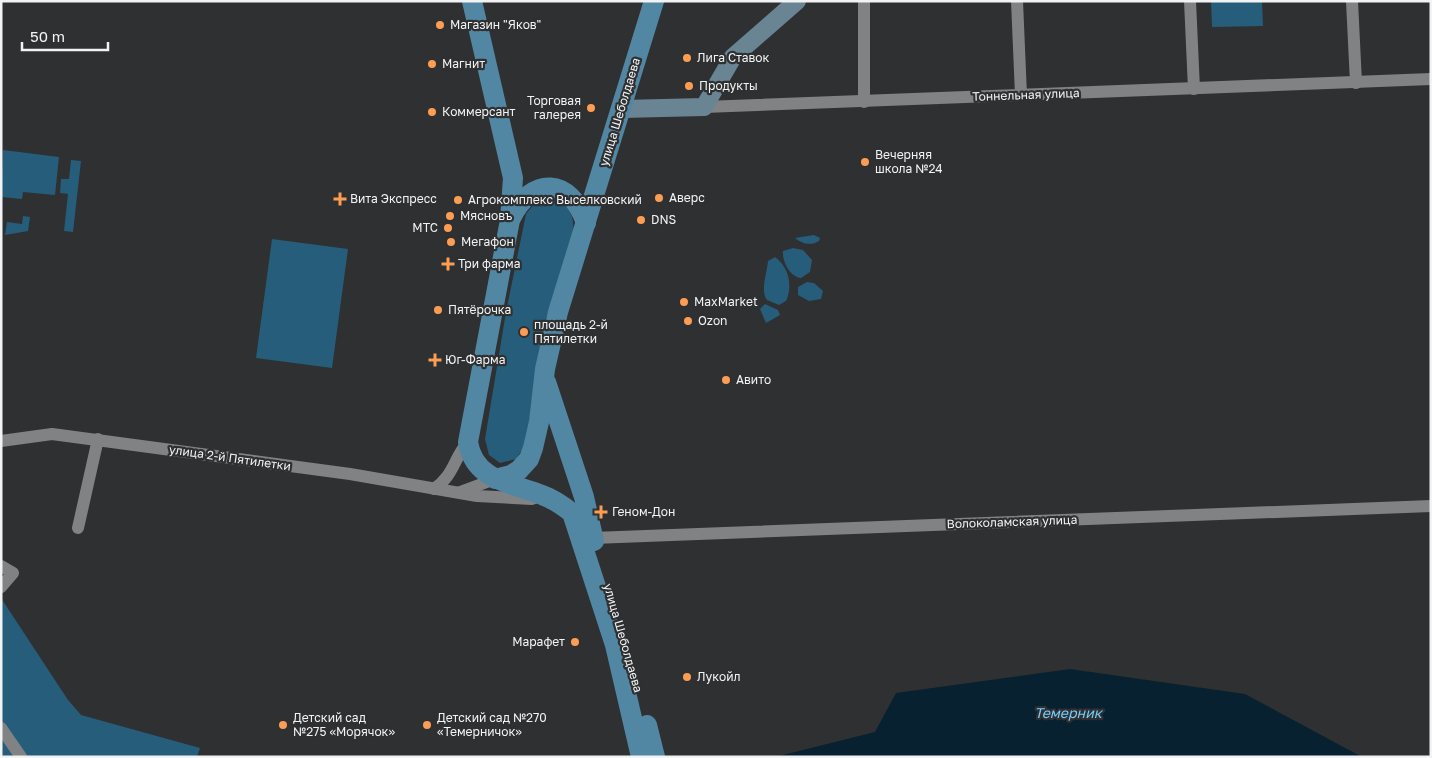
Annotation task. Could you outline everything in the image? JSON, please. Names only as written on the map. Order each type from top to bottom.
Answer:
[{"type":"main road","points":[[472,1],[513,178],[510,220],[468,442],[474,461],[495,479],[542,494],[558,502],[572,513],[587,532]]},
{"type":"main road","name":"улица Шеболдаева","points":[[586,222],[654,1]]},
{"type":"main road","points":[[495,479],[511,475],[529,459],[539,422],[544,376],[558,312],[586,222],[580,206],[575,200],[560,188],[549,187],[539,188],[522,199],[510,220]]},
{"type":"main road","points":[[544,376],[584,497],[587,532]]},
{"type":"main road","name":"улица Шеболдаева","points":[[587,532],[627,646],[648,756]]},
{"type":"street","points":[[704,108],[733,58],[797,1]]},
{"type":"street","points":[[864,1],[864,102]]},
{"type":"street","points":[[1017,1],[1021,95]]},
{"type":"street","points":[[1190,1],[1194,89]]},
{"type":"street","points":[[1352,1],[1356,83]]},
{"type":"street","name":"Тоннельная улица","points":[[622,109],[704,108],[1431,79]]},
{"type":"street","name":"улица 2-й Пятилетки","points":[[1,441],[52,434],[350,474],[458,493],[526,499],[532,499],[542,494]]},
{"type":"street","points":[[78,528],[98,439]]},
{"type":"street","points":[[434,488],[452,473],[462,449],[468,442]]},
{"type":"street","points":[[458,493],[495,479]]},
{"type":"street","name":"Волоколамская улица","points":[[587,532],[1431,506]]},
{"type":"street","points":[[1,566],[13,574],[1,587]]},
{"type":"street","points":[[1,728],[21,757]]},
{"type":"shaded area","points":[[1211,1],[1262,1],[1263,26],[1212,27]]},
{"type":"shaded area","points":[[3,150],[59,157],[55,195],[23,192],[22,199],[1,197]]},
{"type":"shaded area","points":[[71,160],[81,161],[73,232],[64,231],[68,194],[60,193],[61,179],[69,179]]},
{"type":"shaded area","points":[[554,198],[563,203],[569,211],[573,220],[573,230],[545,322],[526,444],[516,459],[500,463],[489,455],[485,439],[506,312],[526,214],[538,202]]},
{"type":"shaded area","points":[[23,216],[30,217],[28,231],[5,235],[7,222],[22,224]]},
{"type":"shaded area","points":[[814,235],[820,238],[819,241],[810,244],[795,238]]},
{"type":"shaded area","points":[[272,239],[348,249],[332,368],[256,358]]},
{"type":"shaded area","points":[[793,248],[803,250],[812,260],[810,272],[801,278],[790,272],[784,260],[783,251]]},
{"type":"shaded area","points":[[775,257],[784,266],[789,283],[786,301],[779,305],[767,300],[764,292],[768,261]]},
{"type":"shaded area","points":[[807,282],[814,283],[823,291],[821,299],[809,301],[798,295],[798,287]]},
{"type":"shaded area","points":[[765,304],[778,310],[780,315],[766,323],[760,309]]},
{"type":"shaded area","points":[[1,598],[68,700],[81,715],[200,748],[197,757],[1,757]]},
{"type":"water","name":"Темерник","points":[[1070,669],[1245,694],[1362,757],[775,757],[875,732],[896,693]]},
{"type":"place","name":"Магазин \"Яков\"","points":[[440,25]]},
{"type":"place","name":"Лига Ставок","points":[[687,58]]},
{"type":"place","name":"Магнит","points":[[432,64]]},
{"type":"place","name":"Продукты","points":[[689,86]]},
{"type":"place","name":"Торговая галерея","points":[[591,108]]},
{"type":"place","name":"Коммерсант","points":[[432,112]]},
{"type":"place","name":"Вечерняя школа №24","points":[[865,162]]},
{"type":"place","name":"Аверс","points":[[659,198]]},
{"type":"place","name":"Вита Экспресс","points":[[340,199]]},
{"type":"place","name":"Агрокомплекс Выселковский","points":[[458,200]]},
{"type":"place","name":"Мясновъ","points":[[450,216]]},
{"type":"place","name":"DNS","points":[[641,220]]},
{"type":"place","name":"МТС","points":[[448,228]]},
{"type":"place","name":"Мегафон","points":[[451,242]]},
{"type":"place","name":"Три фарма","points":[[448,264]]},
{"type":"place","name":"MaxMarket","points":[[684,302]]},
{"type":"place","name":"Пятёрочка","points":[[438,310]]},
{"type":"place","name":"Ozon","points":[[688,321]]},
{"type":"place","name":"площадь 2-й Пятилетки","points":[[524,332]]},
{"type":"place","name":"Юг-Фарма","points":[[435,360]]},
{"type":"place","name":"Авито","points":[[726,380]]},
{"type":"place","name":"Геном-Дон","points":[[601,512]]},
{"type":"place","name":"Марафет","points":[[575,642]]},
{"type":"place","name":"Лукойл","points":[[687,677]]},
{"type":"place","name":"Детский сад №275 «Морячок»","points":[[283,725]]},
{"type":"place","name":"Детский сад №270 «Темерничок»","points":[[427,725]]}]
